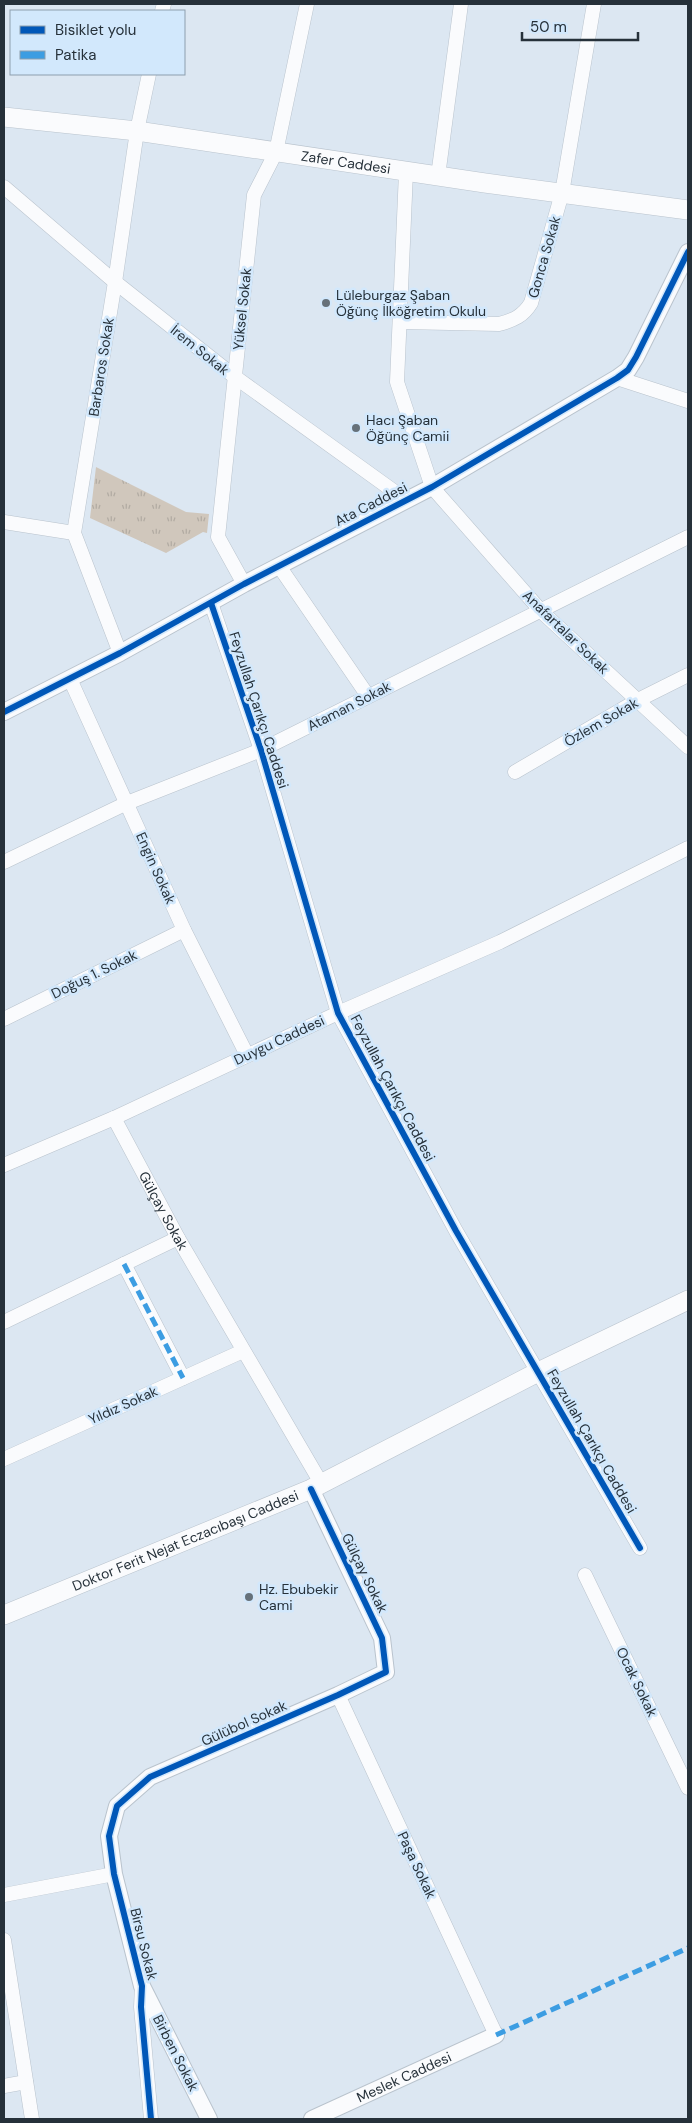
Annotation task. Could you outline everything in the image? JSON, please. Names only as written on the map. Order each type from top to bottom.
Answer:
[{"type":"main road","name":"Zafer Caddesi","points":[[4,117],[137,131],[406,172],[688,210]]},
{"type":"main road","name":"Doktor Ferit Nejat Eczacıbaşı Caddesi","points":[[4,1615],[316,1486],[538,1372],[688,1300]]},
{"type":"street","name":"Yüksel Sokak","points":[[244,584],[218,537],[254,196],[276,152],[307,4]]},
{"type":"street","points":[[438,176],[461,4]]},
{"type":"street","name":"Gonca Sokak","points":[[401,322],[499,324],[524,314],[536,290],[562,193],[594,4]]},
{"type":"street","name":"Barbaros Sokak","points":[[74,533],[115,282],[137,131],[149,75]]},
{"type":"street","points":[[406,172],[397,382],[432,486]]},
{"type":"street","name":"İrem Sokak","points":[[4,187],[115,282],[235,378],[406,500]]},
{"type":"street","name":"Ata Caddesi","points":[[4,712],[120,653],[244,584],[432,486],[617,378],[628,370],[636,357],[688,252]]},
{"type":"street","points":[[617,378],[688,401]]},
{"type":"street","name":"Anafartalar Sokak","points":[[432,486],[541,611],[688,746]]},
{"type":"street","points":[[4,522],[74,533],[120,653]]},
{"type":"street","name":"Ataman Sokak","points":[[4,862],[127,803],[261,750],[688,537]]},
{"type":"street","points":[[279,566],[368,696]]},
{"type":"street","name":"Feyzullah Çarıkçı Caddesi","points":[[211,603],[261,750],[338,1013],[456,1231],[640,1548]]},
{"type":"street","name":"Özlem Sokak","points":[[515,772],[638,700],[688,675]]},
{"type":"street","name":"Engin Sokak","points":[[70,679],[184,930],[247,1055]]},
{"type":"street","name":"Duygu Caddesi","points":[[4,1165],[114,1118],[338,1013],[500,942],[688,848]]},
{"type":"street","name":"Doğuş 1. Sokak","points":[[4,1019],[184,930]]},
{"type":"street","name":"Gülçay Sokak","points":[[114,1118],[178,1238],[243,1351],[316,1486],[382,1638],[386,1672]]},
{"type":"street","points":[[4,1322],[178,1238]]},
{"type":"street","points":[[124,1264],[183,1378]]},
{"type":"street","name":"Yıldız Sokak","points":[[4,1459],[243,1351]]},
{"type":"street","name":"Ocak Sokak","points":[[585,1575],[688,1788]]},
{"type":"street","name":"Gülübol Sokak","points":[[117,1806],[150,1777],[338,1695],[386,1672]]},
{"type":"street","name":"Paşa Sokak","points":[[338,1695],[496,2035]]},
{"type":"street","name":"Birsu Sokak","points":[[117,1806],[109,1836],[114,1874],[142,1986],[141,2007],[151,2119]]},
{"type":"street","points":[[4,1895],[114,1874]]},
{"type":"street","points":[[4,1940],[32,2119]]},
{"type":"street","name":"Birben Sokak","points":[[142,1986],[209,2119]]},
{"type":"street","name":"Meslek Caddesi","points":[[312,2119],[496,2035]]},
{"type":"street","points":[[4,2086],[26,2082]]},
{"type":"green space","points":[[96,467],[186,512],[209,514],[207,533],[203,532],[166,553],[90,518]]},
{"type":"marked path","points":[[124,1264],[183,1378]]},
{"type":"marked path","points":[[496,2035],[688,1948]]},
{"type":"cycle path","points":[[4,712],[120,653],[244,584],[432,487],[617,378],[628,370],[636,357],[688,252]]},
{"type":"cycle path","points":[[211,603],[261,750],[338,1013],[456,1231],[640,1548]]},
{"type":"cycle path","points":[[151,2119],[141,2007],[142,1986],[114,1874],[109,1836],[117,1806],[150,1777],[338,1695],[386,1672],[382,1638],[311,1489]]},
{"type":"place","name":"Lüleburgaz Şaban Öğünç İlköğretim Okulu","points":[[326,303]]},
{"type":"place","name":"Hacı Şaban Öğünç Camii","points":[[356,428]]},
{"type":"place","name":"Hz. Ebubekir Cami","points":[[249,1597]]}]
